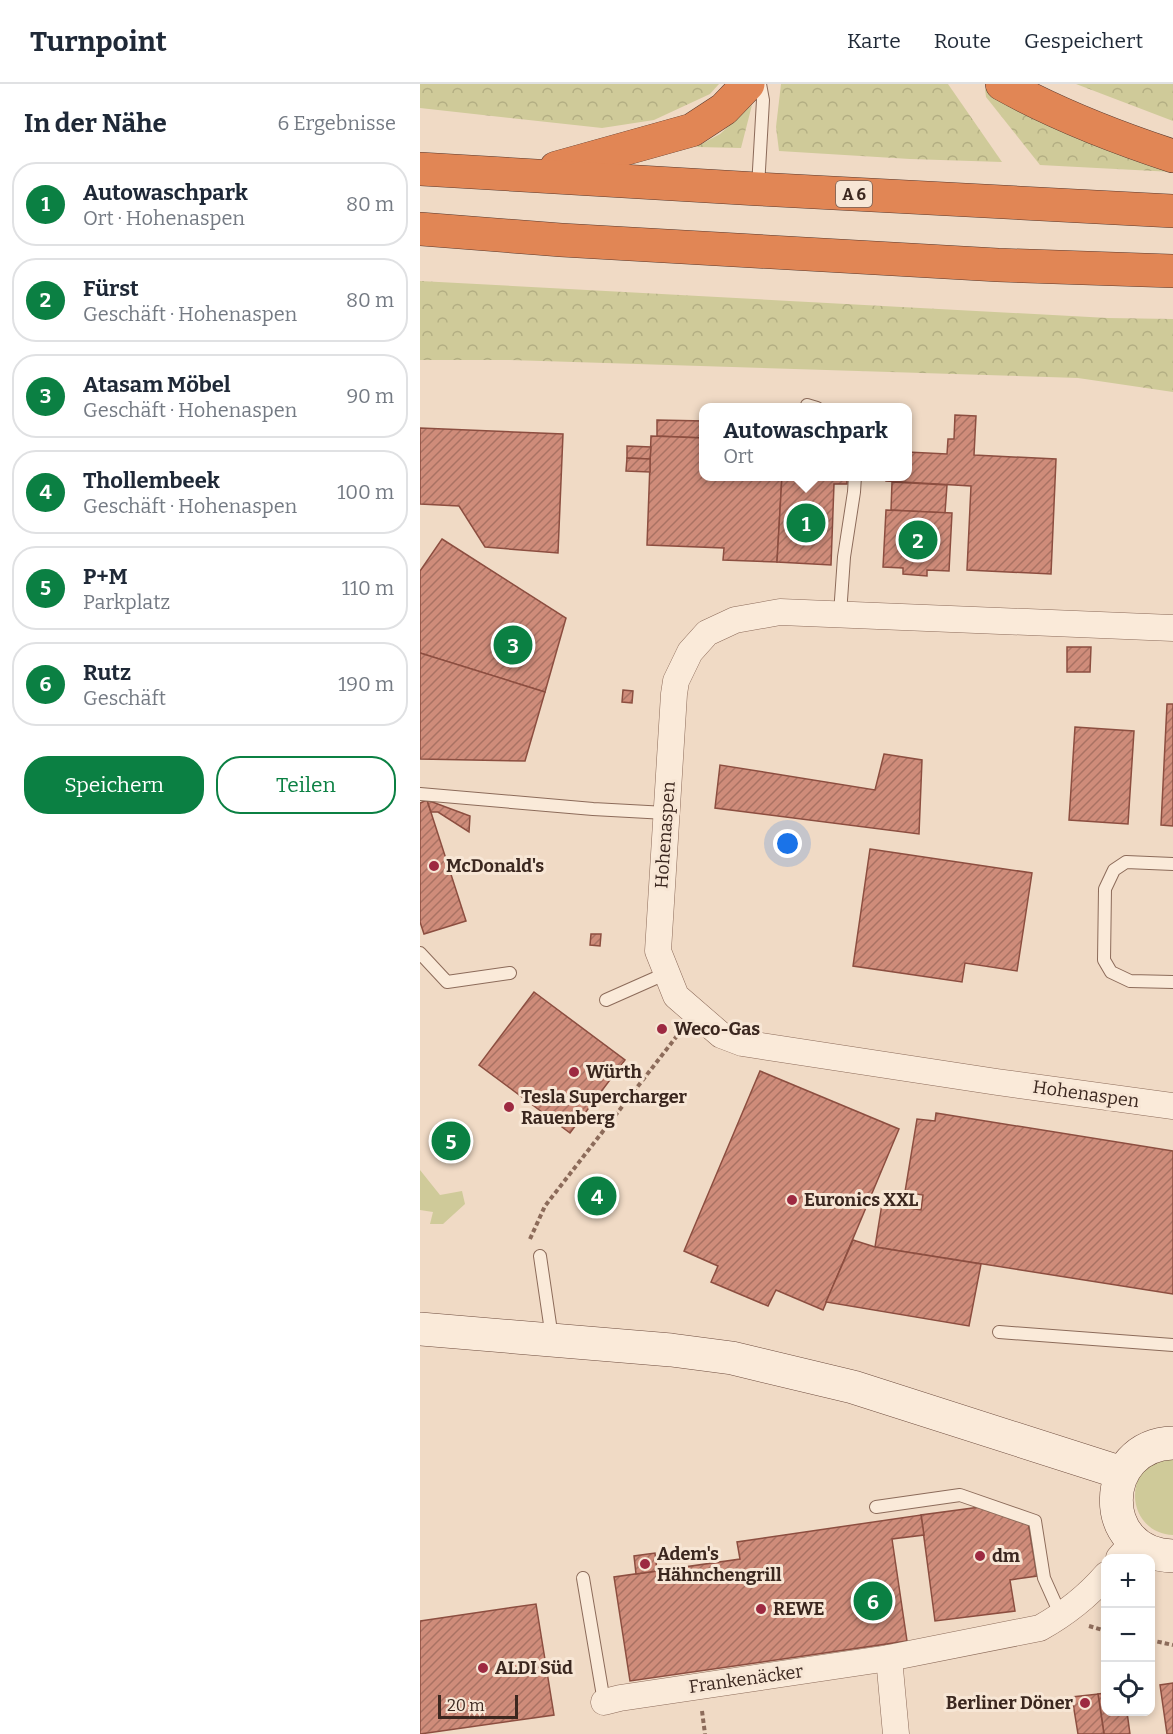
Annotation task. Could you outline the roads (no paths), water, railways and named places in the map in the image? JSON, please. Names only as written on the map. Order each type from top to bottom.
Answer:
[{"type":"highway","points":[[534,175],[692,130],[724,108],[748,84]]},
{"type":"highway","points":[[1002,84],[1091,126],[1173,156]]},
{"type":"highway","name":"A 6","points":[[420,169],[1173,211]]},
{"type":"highway","points":[[420,228],[561,240],[987,264],[1173,271]]},
{"type":"street","name":"Hohenaspen","points":[[1173,627],[780,612],[735,620],[707,633],[690,652],[679,675],[674,694],[658,951],[676,996],[721,1035],[742,1043],[1173,1106]]},
{"type":"street","points":[[420,1329],[671,1350],[743,1360],[853,1387],[1122,1473]]},
{"type":"street","points":[[1173,1443],[1151,1447],[1134,1458],[1122,1473],[1116,1490],[1116,1507],[1126,1550],[1146,1550],[1163,1556],[1173,1556]]},
{"type":"street","name":"Frankenäcker","points":[[604,1702],[889,1658],[1040,1628],[1061,1616],[1101,1580]]},
{"type":"street","points":[[889,1658],[896,1734]]},
{"type":"lane","points":[[758,189],[764,100],[760,84]]},
{"type":"lane","points":[[840,614],[844,557],[855,481]]},
{"type":"lane","points":[[420,794],[666,813]]},
{"type":"lane","points":[[1173,864],[1126,862],[1114,870],[1105,889],[1104,960],[1111,972],[1130,981],[1173,982]]},
{"type":"lane","points":[[420,953],[447,982],[510,973]]},
{"type":"lane","points":[[606,1000],[667,973]]},
{"type":"lane","points":[[540,1256],[553,1340]]},
{"type":"lane","points":[[999,1332],[1173,1345]]},
{"type":"lane","points":[[876,1507],[960,1495],[1035,1521],[1044,1578],[1061,1616]]},
{"type":"lane","points":[[583,1578],[604,1702]]},
{"type":"place","name":"Autowaschpark","points":[[806,523]]},
{"type":"place","name":"Fürst","points":[[918,540]]},
{"type":"place","name":"Atasam Möbel","points":[[513,645]]},
{"type":"place","name":"McDonald's","points":[[434,866]]},
{"type":"place","name":"Weco-Gas","points":[[662,1029]]},
{"type":"place","name":"Würth","points":[[574,1072]]},
{"type":"place","name":"Tesla Supercharger Rauenberg","points":[[509,1107]]},
{"type":"place","name":"P+M","points":[[451,1141]]},
{"type":"place","name":"Thollembeek","points":[[597,1196]]},
{"type":"place","name":"Euronics XXL","points":[[792,1200]]},
{"type":"place","name":"dm","points":[[980,1556]]},
{"type":"place","name":"Adem's Hähnchengrill","points":[[645,1564]]},
{"type":"place","name":"Rutz","points":[[873,1601]]},
{"type":"place","name":"REWE","points":[[761,1609]]},
{"type":"place","name":"ALDI Süd","points":[[483,1668]]},
{"type":"place","name":"Berliner Döner","points":[[1085,1703]]}]
